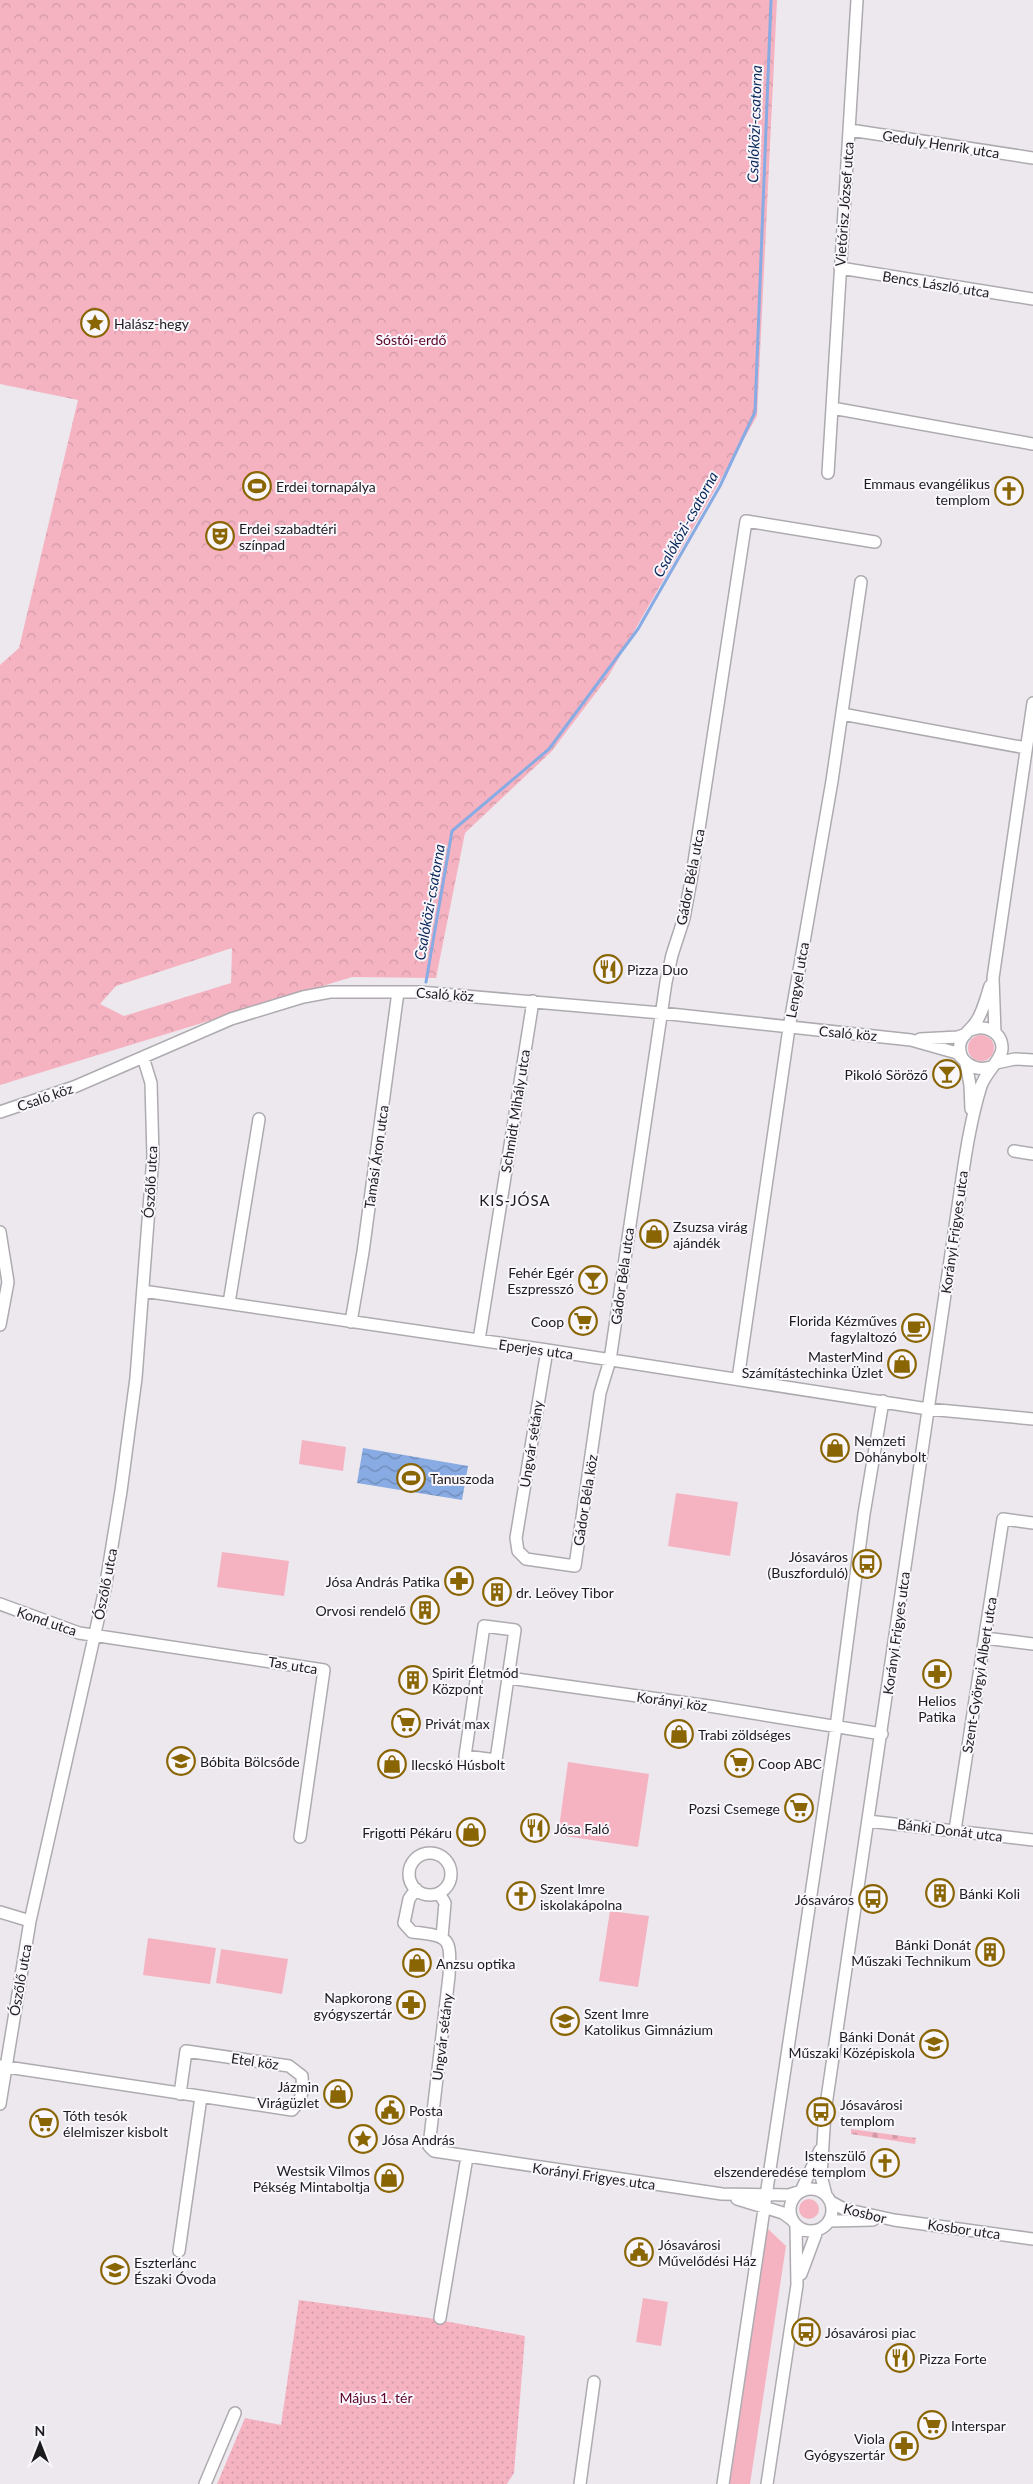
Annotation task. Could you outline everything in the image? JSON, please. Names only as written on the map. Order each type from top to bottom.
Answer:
[{"type":"street","name":"Vietórisz József utca","points":[[828,473],[857,0]]},
{"type":"street","name":"Geduly Henrik utca","points":[[850,130],[1033,158]]},
{"type":"street","name":"Bencs László utca","points":[[840,268],[1033,299]]},
{"type":"street","points":[[832,408],[1033,444]]},
{"type":"street","name":"Gádor Béla utca","points":[[610,1360],[661,1013],[672,955],[684,918],[692,875],[746,521],[875,542]]},
{"type":"street","name":"Lengyel utca","points":[[738,1379],[789,1028],[842,714],[861,582]]},
{"type":"street","name":"Korányi Frigyes utca","points":[[971,1121],[970,1085],[960,1045],[982,1010],[993,978],[1033,703]]},
{"type":"street","points":[[842,714],[1026,748]]},
{"type":"street","name":"Korányi Frigyes utca","points":[[828,2199],[821,2176],[822,2146],[971,1121],[984,1076],[1002,1052],[1002,1044],[996,1033],[993,978]]},
{"type":"street","name":"Csaló köz","points":[[0,1112],[74,1087],[231,1019],[303,996],[330,992],[398,992],[533,1001],[911,1040],[958,1037],[968,1032]]},
{"type":"street","name":"Tamási Áron utca","points":[[351,1322],[398,992]]},
{"type":"street","name":"Schmidt Mihály utca","points":[[479,1340],[533,1001]]},
{"type":"street","points":[[968,1032],[984,1027],[996,1033]]},
{"type":"street","name":"Csaló köz","points":[[911,1040],[957,1053],[964,1060]]},
{"type":"street","points":[[1002,1044],[1008,1050],[1033,1060]]},
{"type":"street","name":"Ószőlő utca","points":[[0,2104],[2,2067],[30,1921],[105,1589],[121,1491],[136,1378],[153,1156],[151,1083],[143,1057]]},
{"type":"street","points":[[964,1060],[980,1069],[1016,1059],[1033,1060]]},
{"type":"street","points":[[229,1303],[259,1119]]},
{"type":"street","points":[[1014,1151],[1033,1154]]},
{"type":"street","points":[[0,1232],[4,1282],[0,1325]]},
{"type":"street","name":"Eperjes utca","points":[[143,1291],[547,1350],[928,1409],[1033,1419]]},
{"type":"street","name":"Ungvár sétány","points":[[516,1538],[547,1350]]},
{"type":"street","name":"Gádor Béla köz","points":[[516,1538],[518,1551],[526,1560],[575,1566],[600,1392],[610,1360]]},
{"type":"street","points":[[723,2484],[836,1727],[864,1514],[883,1401]]},
{"type":"street","name":"Szent-Györgyi Albert utca","points":[[955,1830],[1003,1519],[1033,1523]]},
{"type":"street","name":"Kond utca","points":[[0,1604],[80,1633],[94,1634]]},
{"type":"street","points":[[484,1626],[515,1630],[509,1678],[496,1760],[465,1756],[484,1626]]},
{"type":"street","name":"Tas utca","points":[[94,1634],[324,1670],[300,1837]]},
{"type":"street","points":[[986,1638],[1033,1644]]},
{"type":"street","name":"Korányi köz","points":[[509,1678],[882,1734]]},
{"type":"street","name":"Bánki Donát utca","points":[[868,1821],[1033,1840]]},
{"type":"street","points":[[422,1854],[437,1854],[449,1864],[451,1876],[449,1884],[439,1893],[423,1894],[416,1889],[409,1874],[413,1862],[422,1854]]},
{"type":"street","points":[[416,1889],[409,1899],[404,1922],[412,1932],[442,1937]]},
{"type":"street","name":"Ungvár sétány","points":[[439,1893],[445,1903],[442,1937],[448,1941],[450,1950],[449,1976],[429,2146],[434,2151],[467,2157]]},
{"type":"street","points":[[0,1912],[30,1921]]},
{"type":"street","name":"Etel köz","points":[[2,2067],[180,2094],[292,2110],[301,2100],[303,2091],[302,2076],[289,2066],[186,2051],[180,2094]]},
{"type":"street","points":[[179,2251],[201,2097]]},
{"type":"street","name":"Korányi Frigyes utca","points":[[467,2157],[765,2201],[801,2192],[822,2146]]},
{"type":"street","points":[[440,2318],[467,2157]]},
{"type":"street","points":[[767,2484],[797,2285],[794,2222],[791,2203],[801,2192],[813,2189],[828,2199],[832,2212],[829,2222],[817,2231],[797,2285]]},
{"type":"street","name":"Kosbor","points":[[828,2199],[844,2209],[894,2220]]},
{"type":"street","name":"Korányi Frigyes utca","points":[[765,2201],[794,2222]]},
{"type":"street","name":"Kosbor","points":[[829,2222],[894,2220]]},
{"type":"street","name":"Kosbor utca","points":[[894,2220],[1033,2239]]},
{"type":"street","points":[[794,2222],[807,2231],[817,2231]]},
{"type":"street","points":[[580,2484],[594,2382]]},
{"type":"street","points":[[205,2484],[235,2413]]},
{"type":"green space","name":"Sóstói-erdő","points":[[0,0],[777,0],[757,416],[608,677],[551,752],[465,833],[436,978],[352,977],[0,1085],[0,665],[19,648],[78,400],[0,384]],"holes":[[[232,948],[231,983],[124,1016],[100,1004],[116,986]]]},
{"type":"green space","points":[[981,1035],[990,1039],[994,1048],[990,1057],[981,1061],[972,1057],[968,1048],[972,1039]]},
{"type":"green space","points":[[302,1440],[346,1447],[343,1471],[299,1464]]},
{"type":"green space","points":[[676,1493],[738,1502],[730,1556],[668,1546]]},
{"type":"green space","points":[[222,1552],[289,1561],[284,1596],[217,1587]]},
{"type":"green space","points":[[568,1762],[649,1774],[638,1847],[558,1835]]},
{"type":"green space","points":[[610,1911],[649,1916],[638,1987],[599,1981]]},
{"type":"green space","points":[[148,1938],[216,1948],[210,1984],[143,1975]]},
{"type":"green space","points":[[221,1949],[288,1959],[282,1994],[216,1983]]},
{"type":"green space","points":[[851,2129],[916,2138],[915,2144],[851,2134]]},
{"type":"green space","points":[[809,2199],[816,2202],[819,2209],[816,2216],[809,2219],[802,2216],[799,2209],[802,2202]]},
{"type":"green space","points":[[766,2227],[786,2246],[750,2484],[729,2484]]},
{"type":"green space","points":[[643,2298],[668,2302],[661,2346],[636,2342]]},
{"type":"green space","name":"Május 1. tér","points":[[299,2300],[423,2317],[525,2336],[514,2473],[507,2484],[217,2484],[245,2418],[281,2425]]},
{"type":"water","points":[[363,1448],[468,1466],[462,1500],[357,1483]]},
{"type":"waterway","name":"Csalóközi-csatorna","points":[[426,982],[452,831],[549,749],[638,629],[720,486],[755,412],[771,0]]},
{"type":"place","name":"Halász-hegy","points":[[95,323]]},
{"type":"place","name":"Erdei tornapálya","points":[[257,486]]},
{"type":"place","name":"Emmaus evangélikus templom","points":[[1009,491]]},
{"type":"place","name":"Erdei szabadtéri színpad","points":[[220,536]]},
{"type":"place","name":"Pizza Duo","points":[[608,969]]},
{"type":"place","name":"Pikoló Söröző","points":[[947,1074]]},
{"type":"place","name":"Zsuzsa virág ajándék","points":[[654,1234]]},
{"type":"place","name":"Fehér Egér Eszpresszó","points":[[593,1280]]},
{"type":"place","name":"Coop","points":[[583,1321]]},
{"type":"place","name":"Florida Kézműves fagylaltozó","points":[[916,1328]]},
{"type":"place","name":"MasterMind Számítástechinka Üzlet","points":[[902,1364]]},
{"type":"place","name":"Nemzeti Dohánybolt","points":[[835,1448]]},
{"type":"place","name":"Tanuszoda","points":[[411,1478]]},
{"type":"place","name":"Jósaváros (Buszforduló)","points":[[867,1564]]},
{"type":"place","name":"Jósa András Patika","points":[[459,1581]]},
{"type":"place","name":"dr. Leövey Tibor","points":[[497,1592]]},
{"type":"place","name":"Orvosi rendelő","points":[[425,1610]]},
{"type":"place","name":"Helios Patika","points":[[937,1674]]},
{"type":"place","name":"Spirit Életmód Központ","points":[[413,1680]]},
{"type":"place","name":"Privát max","points":[[406,1723]]},
{"type":"place","name":"Trabi zöldséges","points":[[679,1734]]},
{"type":"place","name":"Bóbita Bölcsőde","points":[[181,1761]]},
{"type":"place","name":"Coop ABC","points":[[739,1763]]},
{"type":"place","name":"Ilecskó Húsbolt","points":[[392,1764]]},
{"type":"place","name":"Pozsi Csemege","points":[[799,1808]]},
{"type":"place","name":"Jósa Faló","points":[[535,1828]]},
{"type":"place","name":"Frigotti Pékáru","points":[[471,1832]]},
{"type":"place","name":"Bánki Koli","points":[[940,1893]]},
{"type":"place","name":"Szent Imre iskolakápolna","points":[[521,1896]]},
{"type":"place","name":"Jósaváros","points":[[873,1899]]},
{"type":"place","name":"Bánki Donát Műszaki Technikum","points":[[990,1952]]},
{"type":"place","name":"Anzsu optika","points":[[417,1963]]},
{"type":"place","name":"Napkorong gyógyszertár","points":[[411,2005]]},
{"type":"place","name":"Szent Imre Katolikus Gimnázium","points":[[565,2021]]},
{"type":"place","name":"Bánki Donát Műszaki Középiskola","points":[[934,2044]]},
{"type":"place","name":"Jázmin Virágüzlet","points":[[338,2094]]},
{"type":"place","name":"Posta","points":[[390,2110]]},
{"type":"place","name":"Jósavárosi templom","points":[[821,2112]]},
{"type":"place","name":"Tóth tesók élelmiszer kisbolt","points":[[44,2123]]},
{"type":"place","name":"Jósa András","points":[[363,2139]]},
{"type":"place","name":"Istenszülő elszenderedése templom","points":[[885,2163]]},
{"type":"place","name":"Westsik Vilmos Pékség Mintaboltja","points":[[389,2178]]},
{"type":"place","name":"Jósavárosi Művelődési Ház","points":[[639,2252]]},
{"type":"place","name":"Eszterlánc Északi Óvoda","points":[[115,2270]]},
{"type":"place","name":"Jósavárosi piac","points":[[806,2332]]},
{"type":"place","name":"Pizza Forte","points":[[900,2358]]},
{"type":"place","name":"Interspar","points":[[932,2425]]},
{"type":"place","name":"Viola Gyógyszertár","points":[[904,2446]]},
{"type":"district","name":"KIS-JÓSA","points":[[515,1200]]}]
